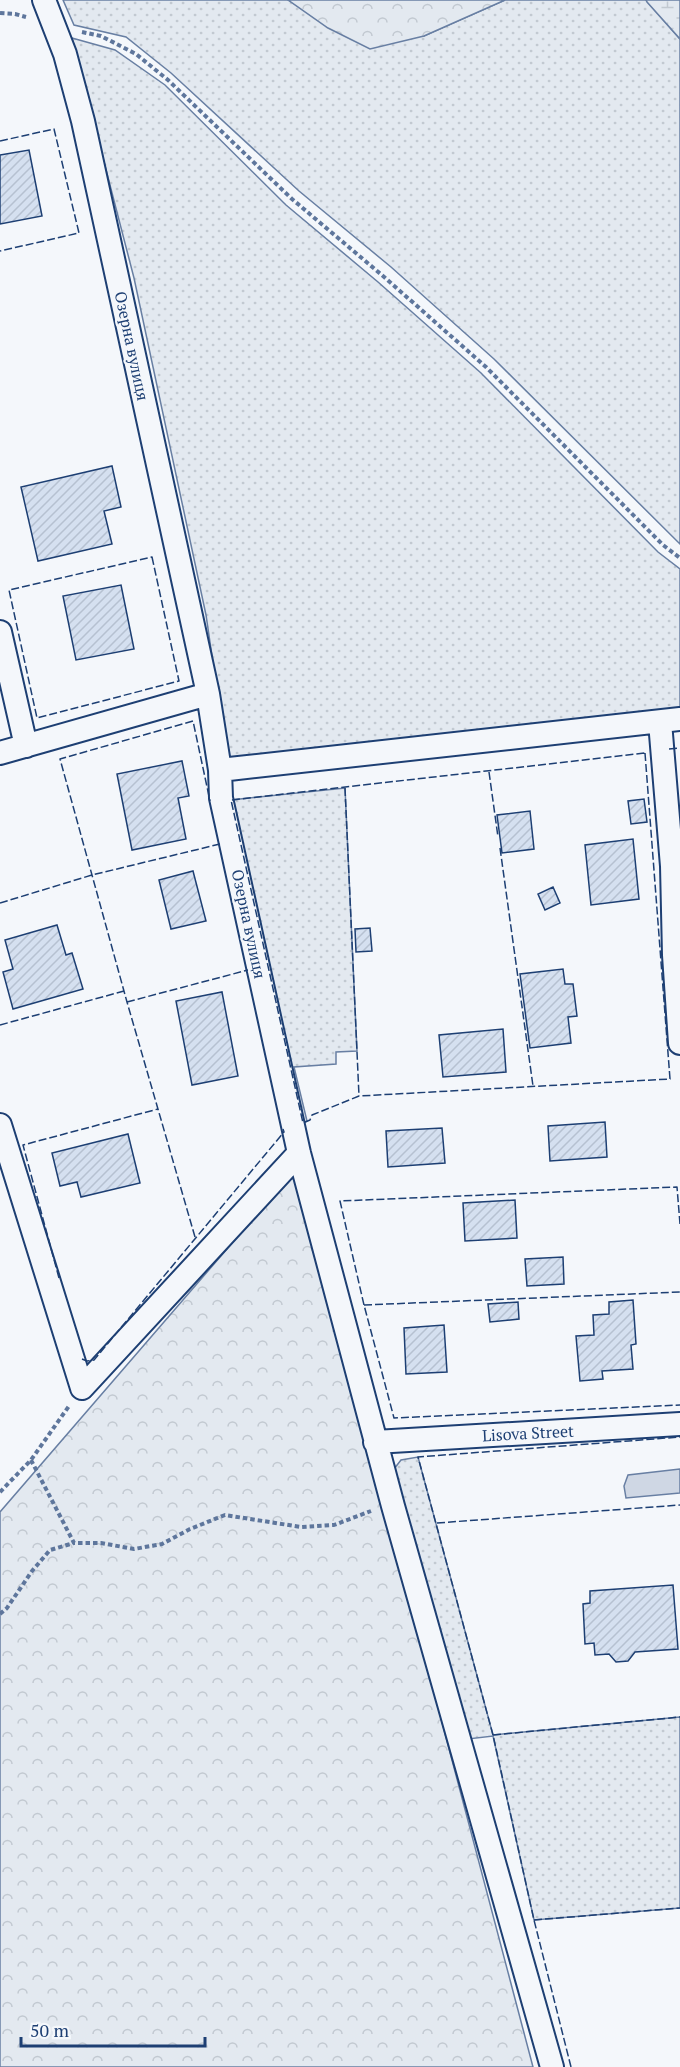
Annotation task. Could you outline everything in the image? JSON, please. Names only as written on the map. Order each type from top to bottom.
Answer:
[{"type":"street","name":"Озерна вулиця","points":[[44,0],[65,54],[83,122],[208,694],[220,771],[221,798],[299,1153],[375,1442],[552,2067]]},
{"type":"street","points":[[0,632],[26,746]]},
{"type":"street","points":[[0,753],[208,694]]},
{"type":"street","points":[[220,771],[670,720],[674,955],[680,1043]]},
{"type":"street","points":[[0,1125],[82,1388],[299,1153]]},
{"type":"street","name":"Lisova Street","points":[[375,1442],[680,1424]]},
{"type":"path","points":[[53,25],[101,36],[136,54],[168,80],[292,199],[486,367],[663,545],[680,558]]},
{"type":"path","points":[[0,1492],[32,1460],[82,1388]]},
{"type":"path","points":[[32,1460],[74,1543]]},
{"type":"path","points":[[0,1614],[7,1608],[32,1571],[50,1550],[74,1543],[101,1543],[134,1549],[162,1544],[190,1529],[225,1515],[301,1527],[334,1525],[371,1511],[393,1506]]},
{"type":"green space","points":[[63,0],[288,0],[424,36],[505,0],[646,0],[680,39],[680,544],[494,359],[391,267],[299,191],[171,73],[126,37],[74,25]]},
{"type":"green space","points":[[288,0],[505,0],[424,36],[370,49],[328,28]]},
{"type":"green space","points":[[646,0],[680,0],[680,39],[647,2]]},
{"type":"green space","points":[[72,38],[115,50],[165,85],[286,205],[481,373],[658,552],[680,569],[680,709],[227,759],[206,615],[134,278]]},
{"type":"green space","points":[[345,788],[357,1051],[336,1052],[336,1064],[294,1067],[307,1121],[303,1123],[231,800]]},
{"type":"green space","points":[[296,1169],[533,2067],[0,2067],[0,1512]]},
{"type":"green space","points":[[418,1457],[493,1735],[680,1717],[680,1908],[534,1920],[493,1736],[468,1739],[394,1469],[401,1460]]},
{"type":"shaded area","points":[[680,1469],[680,1493],[626,1498],[624,1486],[628,1475]]},
{"type":"building","points":[[29,150],[42,216],[0,224],[0,155]]},
{"type":"building","points":[[112,466],[121,507],[104,511],[112,544],[38,561],[21,487]]},
{"type":"building","points":[[121,585],[134,649],[76,660],[63,596]]},
{"type":"building","points":[[182,761],[189,796],[178,798],[186,839],[132,850],[117,774]]},
{"type":"building","points":[[644,799],[647,822],[631,824],[628,801]]},
{"type":"building","points":[[530,811],[534,849],[502,853],[497,815]]},
{"type":"building","points":[[633,839],[639,899],[591,905],[585,845]]},
{"type":"building","points":[[193,871],[206,921],[171,929],[159,880]]},
{"type":"building","points":[[553,887],[560,903],[545,910],[538,894]]},
{"type":"building","points":[[57,925],[66,955],[72,953],[83,989],[13,1009],[3,972],[13,969],[5,940]]},
{"type":"building","points":[[370,928],[372,951],[356,952],[355,929]]},
{"type":"building","points":[[563,969],[565,984],[573,984],[577,1016],[568,1017],[571,1043],[530,1048],[520,974]]},
{"type":"building","points":[[222,992],[238,1076],[192,1085],[176,1001]]},
{"type":"building","points":[[503,1029],[506,1072],[443,1077],[439,1035]]},
{"type":"building","points":[[605,1122],[607,1157],[550,1161],[548,1126]]},
{"type":"building","points":[[442,1128],[445,1163],[388,1167],[386,1131]]},
{"type":"building","points":[[128,1134],[140,1183],[81,1197],[77,1182],[60,1186],[52,1153]]},
{"type":"building","points":[[515,1200],[517,1238],[465,1241],[463,1203]]},
{"type":"building","points":[[563,1257],[564,1284],[527,1286],[525,1259]]},
{"type":"building","points":[[633,1300],[636,1344],[631,1345],[633,1369],[602,1371],[603,1379],[580,1381],[576,1336],[594,1335],[593,1315],[609,1314],[609,1302]]},
{"type":"building","points":[[518,1302],[519,1319],[490,1322],[488,1304]]},
{"type":"building","points":[[444,1325],[447,1372],[406,1374],[404,1328]]},
{"type":"building","points":[[673,1585],[678,1649],[635,1652],[628,1661],[616,1662],[609,1654],[595,1655],[594,1643],[585,1644],[583,1604],[590,1603],[590,1591]]},
{"type":"fence","points":[[0,141],[54,129],[79,233],[0,251]]},
{"type":"fence","points":[[152,557],[179,681],[37,718],[9,590],[152,557]]},
{"type":"fence","points":[[195,1237],[60,759],[193,721],[210,801]]},
{"type":"fence","points":[[669,749],[680,748]]},
{"type":"fence","points":[[645,753],[670,1079],[359,1096],[312,1115],[310,1120],[303,1123],[231,800],[645,753]]},
{"type":"fence","points":[[489,772],[498,837]]},
{"type":"fence","points":[[345,788],[359,1096]]},
{"type":"fence","points":[[0,903],[92,875],[220,844]]},
{"type":"fence","points":[[500,848],[533,1086]]},
{"type":"fence","points":[[127,1002],[248,970]]},
{"type":"fence","points":[[0,1025],[124,991]]},
{"type":"fence","points":[[59,1278],[23,1145],[158,1109]]},
{"type":"fence","points":[[82,1359],[94,1360],[284,1132],[283,1129]]},
{"type":"fence","points":[[680,1224],[677,1187],[340,1201],[364,1305],[394,1418],[680,1405]]},
{"type":"fence","points":[[364,1305],[680,1292]]},
{"type":"fence","points":[[571,2067],[534,1920],[493,1735],[418,1457],[680,1437]]},
{"type":"fence","points":[[437,1523],[680,1505]]},
{"type":"fence","points":[[493,1735],[680,1717]]},
{"type":"fence","points":[[534,1920],[680,1908]]}]
